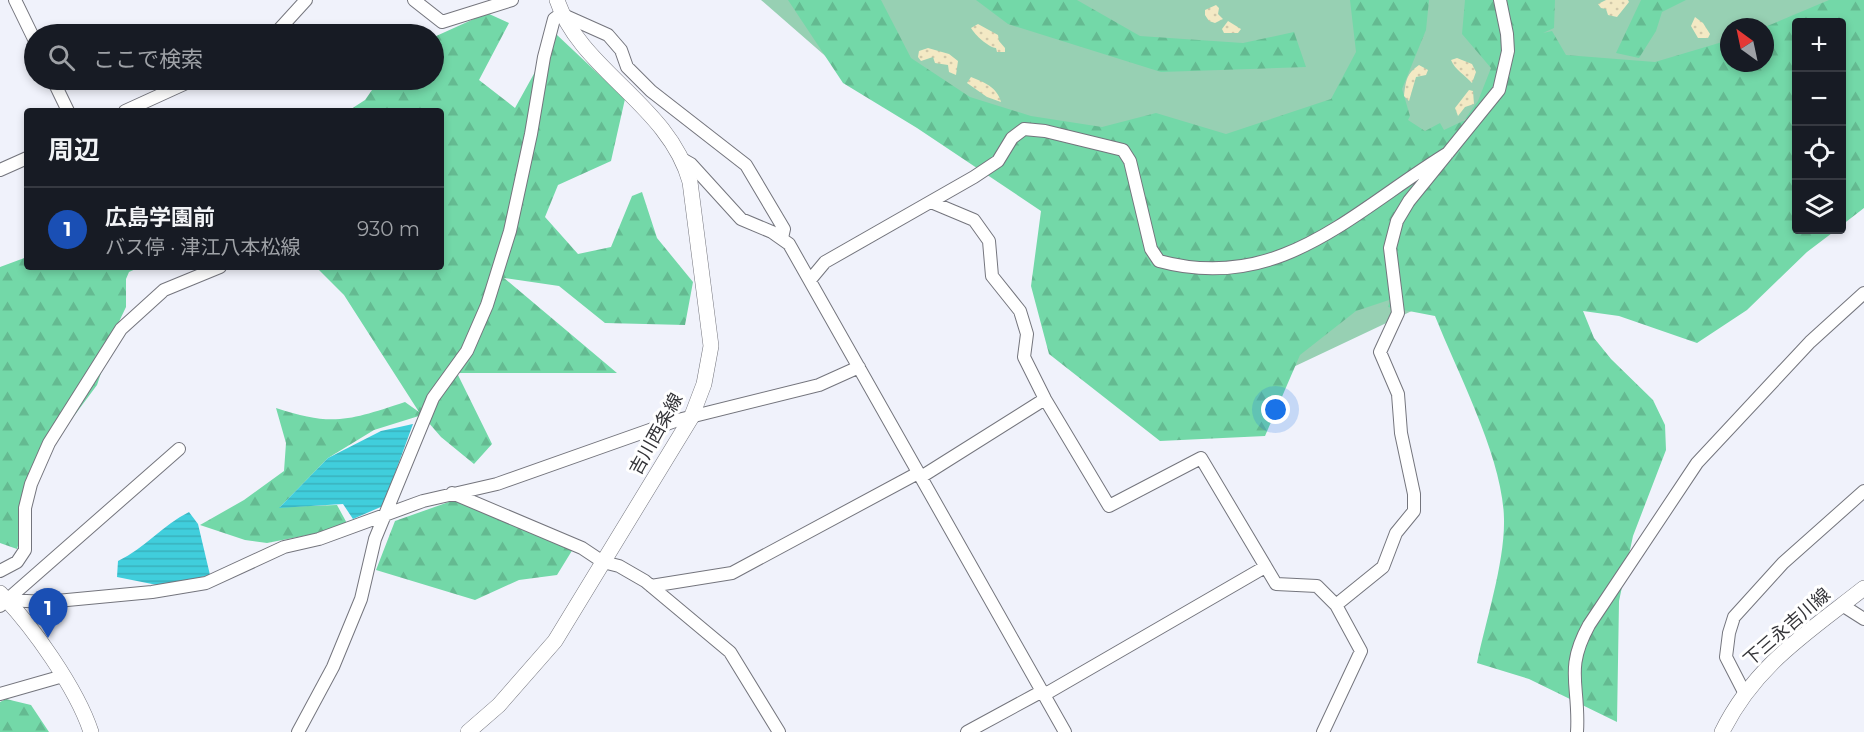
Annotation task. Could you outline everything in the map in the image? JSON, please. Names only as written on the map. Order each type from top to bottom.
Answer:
[{"type":"main road","name":"吉川西条線","points":[[468,732],[499,705],[555,641],[691,418],[704,384],[711,346],[690,182],[684,160],[662,128],[590,52],[559,7]]},
{"type":"main road","name":"下三永吉川線","points":[[1722,732],[1744,692],[1766,667],[1864,588]]},
{"type":"main road","points":[[2,600],[63,676],[91,732]]},
{"type":"street","points":[[15,0],[27,24]]},
{"type":"street","points":[[284,24],[306,0]]},
{"type":"street","points":[[414,0],[442,21],[512,0]]},
{"type":"street","points":[[1336,605],[1383,567],[1396,533],[1414,511],[1414,494],[1401,433],[1398,394],[1380,352],[1398,313],[1390,263],[1390,248],[1397,221],[1409,201],[1499,90],[1508,51],[1500,0]]},
{"type":"street","points":[[298,732],[333,668],[353,619],[361,599],[375,539],[433,398],[467,351],[487,305],[510,231],[552,25],[559,7],[608,34],[621,50],[627,66],[651,91],[746,165],[784,229],[782,238]]},
{"type":"street","points":[[58,90],[67,108]]},
{"type":"street","points":[[131,108],[171,90]]},
{"type":"street","points":[[810,280],[825,262],[998,161],[1012,138],[1024,129],[1123,150],[1130,161],[1151,249],[1159,261],[1213,271],[1232,270],[1290,254],[1337,227],[1448,153]]},
{"type":"street","points":[[0,170],[24,159]]},
{"type":"street","points":[[684,160],[691,164],[741,219],[782,238],[789,244],[1065,732]]},
{"type":"street","points":[[931,202],[974,220],[989,241],[992,276],[1020,311],[1028,334],[1024,357],[1045,399],[1109,507],[1201,458],[1275,584],[1317,586],[1336,605],[1361,651],[1323,732]]},
{"type":"street","points":[[0,571],[17,562],[25,550],[25,508],[31,484],[50,443],[122,329],[164,290],[213,270]]},
{"type":"street","points":[[1577,732],[1573,663],[1576,647],[1588,625],[1697,463],[1810,342],[1864,293]]},
{"type":"street","points":[[2,600],[46,602],[152,592],[206,583],[284,547],[319,538],[387,513],[452,493],[497,484],[678,420],[819,385],[859,367]]},
{"type":"street","points":[[651,586],[732,573],[919,475],[1045,399]]},
{"type":"street","points":[[2,600],[179,449]]},
{"type":"street","points":[[1744,692],[1726,657],[1734,617],[1783,563],[1864,491]]},
{"type":"street","points":[[452,493],[582,548],[603,562],[619,566],[651,586],[730,652],[779,732]]},
{"type":"street","points":[[968,732],[1037,694],[1043,694],[1265,567]]},
{"type":"street","points":[[1842,605],[1864,619]]},
{"type":"street","points":[[0,694],[63,676]]},
{"type":"green space","points":[[761,0],[1864,0],[1846,18],[1792,18],[1792,179],[1621,212],[1238,393],[1049,174],[854,81]]},
{"type":"green space","points":[[788,0],[881,0],[911,58],[970,97],[1031,116],[1102,127],[1156,113],[1226,134],[1331,99],[1356,52],[1350,0],[1429,0],[1426,30],[1402,89],[1410,116],[1408,120],[1425,131],[1440,123],[1444,130],[1463,121],[1473,122],[1477,115],[1465,119],[1478,101],[1491,68],[1462,34],[1465,0],[1555,0],[1554,28],[1543,33],[1552,31],[1566,55],[1655,62],[1720,43],[1720,72],[1774,72],[1774,23],[1829,0],[1864,0],[1864,208],[1846,222],[1846,18],[1792,18],[1792,234],[1831,234],[1807,252],[1747,310],[1697,343],[1619,316],[1583,311],[1594,338],[1611,359],[1653,400],[1665,425],[1666,450],[1633,536],[1619,601],[1617,722],[1529,679],[1477,663],[1501,554],[1504,519],[1502,495],[1478,416],[1435,316],[1388,307],[1395,285],[1389,300],[1356,311],[1300,355],[1265,436],[1160,441],[1049,354],[1031,286],[1041,211],[917,128],[843,83]]},
{"type":"green space","points":[[976,0],[1077,0],[1140,36],[1243,43],[1294,32],[1306,67],[1161,72],[1008,24]]},
{"type":"green space","points":[[1641,0],[1686,0],[1662,12],[1656,31],[1639,58],[1616,53]]},
{"type":"green space","points":[[487,13],[509,23],[479,80],[515,108],[556,34],[625,99],[611,161],[558,185],[545,217],[578,254],[611,247],[632,196],[642,192],[657,238],[693,282],[685,325],[605,323],[559,286],[504,278],[617,373],[457,373],[492,444],[474,464],[441,437],[422,415],[374,430],[328,458],[280,507],[337,505],[349,527],[267,543],[245,540],[200,525],[244,500],[284,471],[286,443],[276,408],[312,418],[341,419],[405,402],[419,412],[344,295],[319,270],[444,270],[444,108],[353,108],[365,100],[372,90],[444,90],[444,32]]},
{"type":"green space","points":[[24,258],[24,270],[133,270],[129,272],[126,279],[126,307],[116,328],[97,385],[48,451],[17,549],[0,543],[0,267]]},
{"type":"green space","points":[[463,497],[573,549],[557,575],[519,580],[475,600],[376,570],[395,521]]},
{"type":"green space","points":[[6,699],[31,705],[49,732],[0,732],[0,702]]},
{"type":"sand","points":[[1606,0],[1628,0],[1629,2],[1617,17],[1608,15],[1606,9],[1601,8],[1598,4]]},
{"type":"sand","points":[[1216,5],[1219,8],[1218,14],[1223,19],[1215,23],[1209,21],[1205,10]]},
{"type":"sand","points":[[1695,17],[1703,23],[1710,34],[1708,38],[1698,38],[1691,26]]},
{"type":"sand","points":[[1228,21],[1241,29],[1238,33],[1224,33],[1222,29]]},
{"type":"sand","points":[[978,24],[998,35],[1005,52],[997,52],[996,48],[975,34],[971,28]]},
{"type":"sand","points":[[928,48],[949,54],[958,61],[956,75],[949,72],[948,65],[935,63],[933,57],[921,61],[918,57],[919,51]]},
{"type":"sand","points":[[1457,58],[1472,64],[1476,72],[1472,83],[1453,64],[1451,60]]},
{"type":"sand","points":[[1419,65],[1428,70],[1426,75],[1416,77],[1409,101],[1404,96],[1406,82],[1411,72]]},
{"type":"sand","points":[[971,77],[993,89],[1001,102],[987,97],[967,83]]},
{"type":"sand","points":[[1469,90],[1473,91],[1474,104],[1465,107],[1458,116],[1455,108]]},
{"type":"water","points":[[413,424],[383,506],[353,519],[343,504],[279,508],[328,458],[381,431]]},
{"type":"water","points":[[189,512],[198,524],[210,575],[162,586],[117,577],[118,561]]},
{"type":"place","name":"広島学園前","points":[[48,638]]}]
